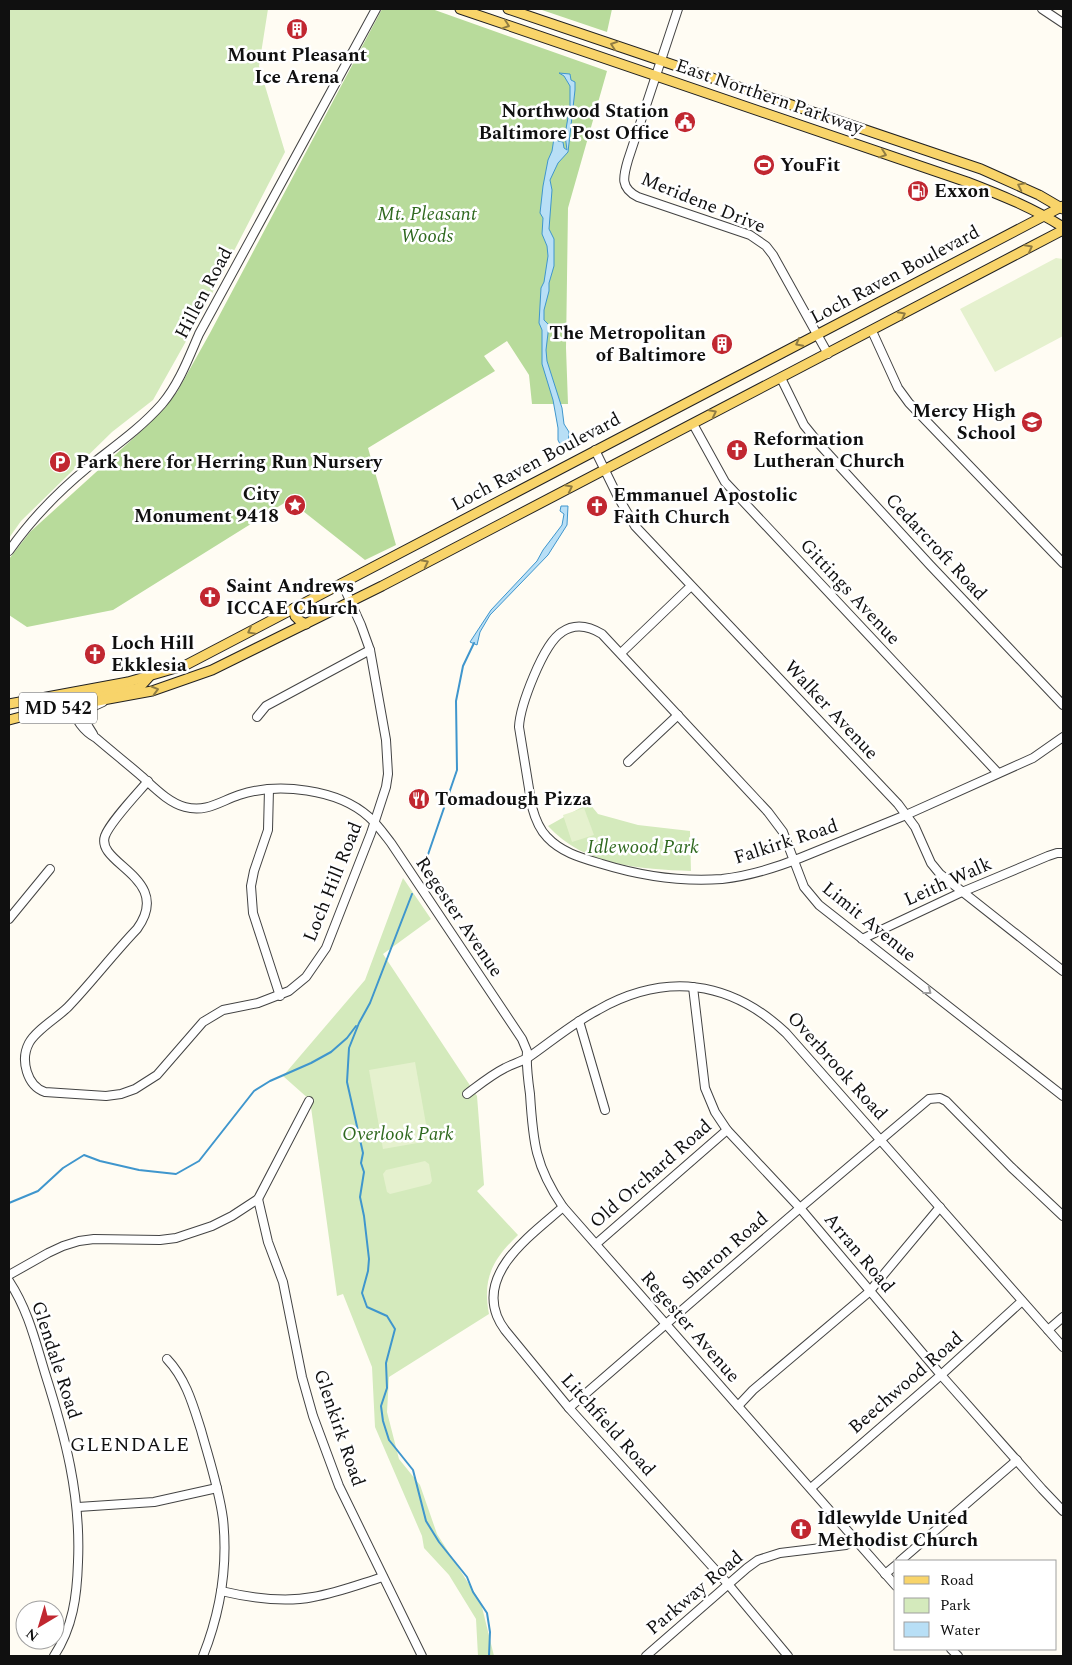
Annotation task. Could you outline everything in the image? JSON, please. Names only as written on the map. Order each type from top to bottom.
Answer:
[{"type":"main road","name":"East Northern Parkway","points":[[460,9],[967,182],[1002,195],[1044,215],[1063,229]]},
{"type":"main road","name":"East Northern Parkway","points":[[508,9],[981,169],[1062,207]]},
{"type":"main road","name":"Loch Raven Boulevard","points":[[9,704],[150,676],[186,665],[1062,207]]},
{"type":"main road","name":"Loch Raven Boulevard","points":[[9,720],[70,706],[152,691],[212,670],[382,586],[872,331],[1063,229]]},
{"type":"main road","points":[[294,608],[295,616],[306,624]]},
{"type":"main road","points":[[70,706],[80,699],[139,688],[150,676]]},
{"type":"main road","points":[[9,698],[42,692],[65,694]]},
{"type":"street","name":"Hillen Road","points":[[9,551],[38,516],[66,488],[86,469],[138,428],[167,398],[376,9]]},
{"type":"street","points":[[655,76],[678,9]]},
{"type":"street","points":[[1042,9],[1063,23]]},
{"type":"street","name":"Meridene Drive","points":[[655,76],[628,160],[624,180],[626,186],[632,194],[638,197],[750,235],[766,246],[788,278],[828,354]]},
{"type":"street","points":[[872,331],[898,388],[909,403],[1063,563]]},
{"type":"street","name":"Cedarcroft Road","points":[[781,378],[804,425],[820,446],[1063,705]]},
{"type":"street","name":"Gittings Avenue","points":[[694,424],[725,482],[998,772]]},
{"type":"street","name":"Walker Avenue","points":[[595,450],[635,526],[898,804],[915,826],[931,862],[940,874],[1063,972]]},
{"type":"street","name":"Loch Hill Road","points":[[148,781],[104,836],[107,852],[133,875],[143,889],[146,902],[143,918],[137,929],[75,999],[30,1041],[25,1057],[26,1069],[32,1083],[40,1090],[54,1093],[106,1096],[130,1091],[157,1075],[198,1026],[210,1016],[223,1010],[258,1003],[280,996],[297,986],[306,977],[326,948],[388,781],[386,740],[370,650],[342,583]]},
{"type":"street","points":[[621,653],[691,586]]},
{"type":"street","name":"Limit Avenue","points":[[563,631],[579,626],[595,630],[602,634],[621,653],[768,812],[783,832],[804,888],[819,905],[1063,1096]]},
{"type":"street","name":"Falkirk Road","points":[[563,631],[554,639],[538,668],[529,688],[520,720],[520,736],[532,807],[536,819],[546,836],[557,846],[576,856],[634,873],[697,880],[724,879],[770,869],[906,815],[998,772],[1033,758],[1063,737]]},
{"type":"street","points":[[257,717],[266,706],[370,650]]},
{"type":"street","name":"Regester Avenue","points":[[96,738],[88,726],[86,714],[90,708],[107,700]]},
{"type":"street","name":"Regester Avenue","points":[[70,706],[83,729],[177,804],[196,809],[206,809],[253,791],[269,789],[314,791],[332,796],[360,809],[370,818],[391,843],[522,1039],[527,1052],[533,1135],[537,1156],[552,1190],[563,1207],[894,1584]]},
{"type":"street","points":[[628,762],[678,715]]},
{"type":"street","points":[[269,789],[268,830],[251,886],[253,913],[280,996]]},
{"type":"street","name":"Leith Walk","points":[[862,939],[962,892],[1048,856],[1063,853]]},
{"type":"street","points":[[9,919],[50,869]]},
{"type":"street","name":"Overbrook Road","points":[[467,1094],[504,1068],[527,1058],[596,1010],[630,995],[662,988],[693,987],[720,991],[771,1018],[799,1047],[1063,1347]]},
{"type":"street","name":"Arran Road","points":[[693,987],[705,1088],[715,1112],[727,1130],[800,1208],[941,1375],[1063,1511]]},
{"type":"street","points":[[579,1021],[605,1110]]},
{"type":"street","name":"Sharon Road","points":[[569,1408],[929,1099],[936,1097],[943,1099],[1063,1216]]},
{"type":"street","points":[[9,1275],[48,1253],[79,1241],[94,1239],[160,1240],[176,1238],[212,1226],[232,1216],[258,1199],[309,1101]]},
{"type":"street","name":"Old Orchard Road","points":[[596,1244],[727,1130]]},
{"type":"street","name":"Glenkirk Road","points":[[258,1199],[268,1242],[283,1282],[302,1377],[313,1416],[339,1486],[422,1656]]},
{"type":"street","name":"Litchfield Road","points":[[563,1207],[519,1247],[504,1265],[495,1287],[497,1316],[505,1330],[569,1408],[728,1584],[788,1656]]},
{"type":"street","points":[[738,1406],[753,1390],[869,1292],[940,1207]]},
{"type":"street","name":"Glendale Road","points":[[9,1282],[26,1311],[49,1385],[71,1463],[78,1507],[78,1578],[73,1616],[62,1645],[54,1656]]},
{"type":"street","name":"Beechwood Road","points":[[810,1488],[941,1375],[1022,1301]]},
{"type":"street","points":[[1048,1330],[1063,1317]]},
{"type":"street","points":[[167,1359],[176,1368],[188,1392],[217,1488],[223,1519],[224,1542],[221,1591],[211,1634],[202,1656]]},
{"type":"street","points":[[901,1560],[1016,1460]]},
{"type":"street","points":[[78,1507],[154,1502],[217,1488]]},
{"type":"street","name":"Parkway Road","points":[[646,1656],[758,1560],[769,1556],[846,1545],[855,1540]]},
{"type":"street","points":[[886,1574],[894,1567]]},
{"type":"street","points":[[221,1591],[256,1598],[294,1600],[312,1598],[383,1577]]},
{"type":"green space","points":[[9,9],[268,9],[259,66],[285,152],[203,311],[153,400],[112,432],[21,521],[9,538]]},
{"type":"green space","name":"Mt. Pleasant Woods","points":[[382,9],[432,9],[607,71],[568,208],[566,348],[568,404],[532,404],[529,375],[507,341],[484,356],[495,371],[368,448],[396,545],[365,560],[289,500],[113,610],[27,627],[9,615],[9,559],[30,532],[148,425],[165,408],[177,392]]},
{"type":"green space","points":[[539,9],[612,9],[607,32]]},
{"type":"green space","points":[[1056,258],[1063,259],[1063,336],[995,372],[960,309]]},
{"type":"green space","name":"Idlewood Park","points":[[589,803],[598,814],[638,825],[690,831],[691,871],[653,869],[614,863],[578,850],[548,826]]},
{"type":"green space","points":[[584,808],[594,835],[572,842],[563,815]]},
{"type":"green space","name":"Overlook Park","points":[[403,878],[431,919],[383,954],[477,1096],[484,1185],[477,1191],[518,1235],[502,1252],[492,1270],[487,1290],[489,1314],[389,1377],[387,1412],[399,1459],[420,1485],[437,1534],[481,1603],[494,1656],[478,1656],[476,1619],[449,1575],[424,1548],[422,1536],[375,1427],[372,1367],[343,1294],[337,1296],[310,1100],[283,1076],[365,980]]},
{"type":"green space","points":[[415,1062],[429,1141],[383,1149],[369,1070]]},
{"type":"green space","points":[[425,1161],[429,1164],[432,1181],[430,1184],[390,1194],[387,1192],[383,1174],[386,1170]]},
{"type":"water","points":[[559,73],[570,74],[571,80],[575,82],[575,90],[568,152],[558,163],[550,180],[552,190],[549,229],[554,239],[554,266],[544,310],[544,320],[549,325],[546,350],[547,361],[562,408],[564,424],[569,432],[568,446],[561,446],[558,440],[553,400],[542,364],[542,330],[539,323],[541,288],[544,282],[548,256],[547,246],[542,234],[543,218],[540,213],[543,186],[554,138],[563,142],[564,148],[567,150],[565,135],[570,105],[570,86],[564,76]]},
{"type":"water","points":[[561,506],[568,506],[567,525],[548,555],[490,615],[480,632],[477,645],[470,642],[491,610],[537,561],[562,525],[564,514],[560,511]]},
{"type":"waterway","points":[[422,872],[457,770],[456,701],[463,666],[474,643]]},
{"type":"waterway","points":[[412,894],[370,1003],[359,1023],[349,1048],[347,1082],[363,1153],[361,1163],[364,1172],[360,1197],[369,1259],[362,1293],[367,1307],[387,1316],[395,1329],[386,1363],[387,1388],[381,1406],[389,1440],[413,1470],[426,1521],[439,1542],[467,1577],[473,1592],[487,1613],[490,1632],[489,1656]]},
{"type":"waterway","points":[[9,1203],[38,1191],[63,1168],[84,1155],[100,1161],[139,1170],[176,1174],[199,1161],[254,1091],[270,1081],[331,1052],[347,1038],[356,1026]]},
{"type":"place","name":"Mount Pleasant Ice Arena","points":[[297,29]]},
{"type":"place","name":"Northwood Station Baltimore Post Office","points":[[685,122]]},
{"type":"place","name":"YouFit","points":[[764,165]]},
{"type":"place","name":"Exxon","points":[[918,191]]},
{"type":"place","name":"The Metropolitan of Baltimore","points":[[722,344]]},
{"type":"place","name":"Mercy High School","points":[[1032,422]]},
{"type":"place","name":"Reformation Lutheran Church","points":[[737,450]]},
{"type":"place","name":"Park here for Herring Run Nursery","points":[[60,462]]},
{"type":"place","name":"City Monument 9418","points":[[295,505]]},
{"type":"place","name":"Emmanuel Apostolic Faith Church","points":[[597,506]]},
{"type":"place","name":"Saint Andrews ICCAE Church","points":[[210,597]]},
{"type":"place","name":"Loch Hill Ekklesia","points":[[95,654]]},
{"type":"place","name":"Tomadough Pizza","points":[[419,799]]},
{"type":"place","name":"Idlewylde United Methodist Church","points":[[801,1529]]},
{"type":"district","name":"GLENDALE","points":[[130,1445]]}]
